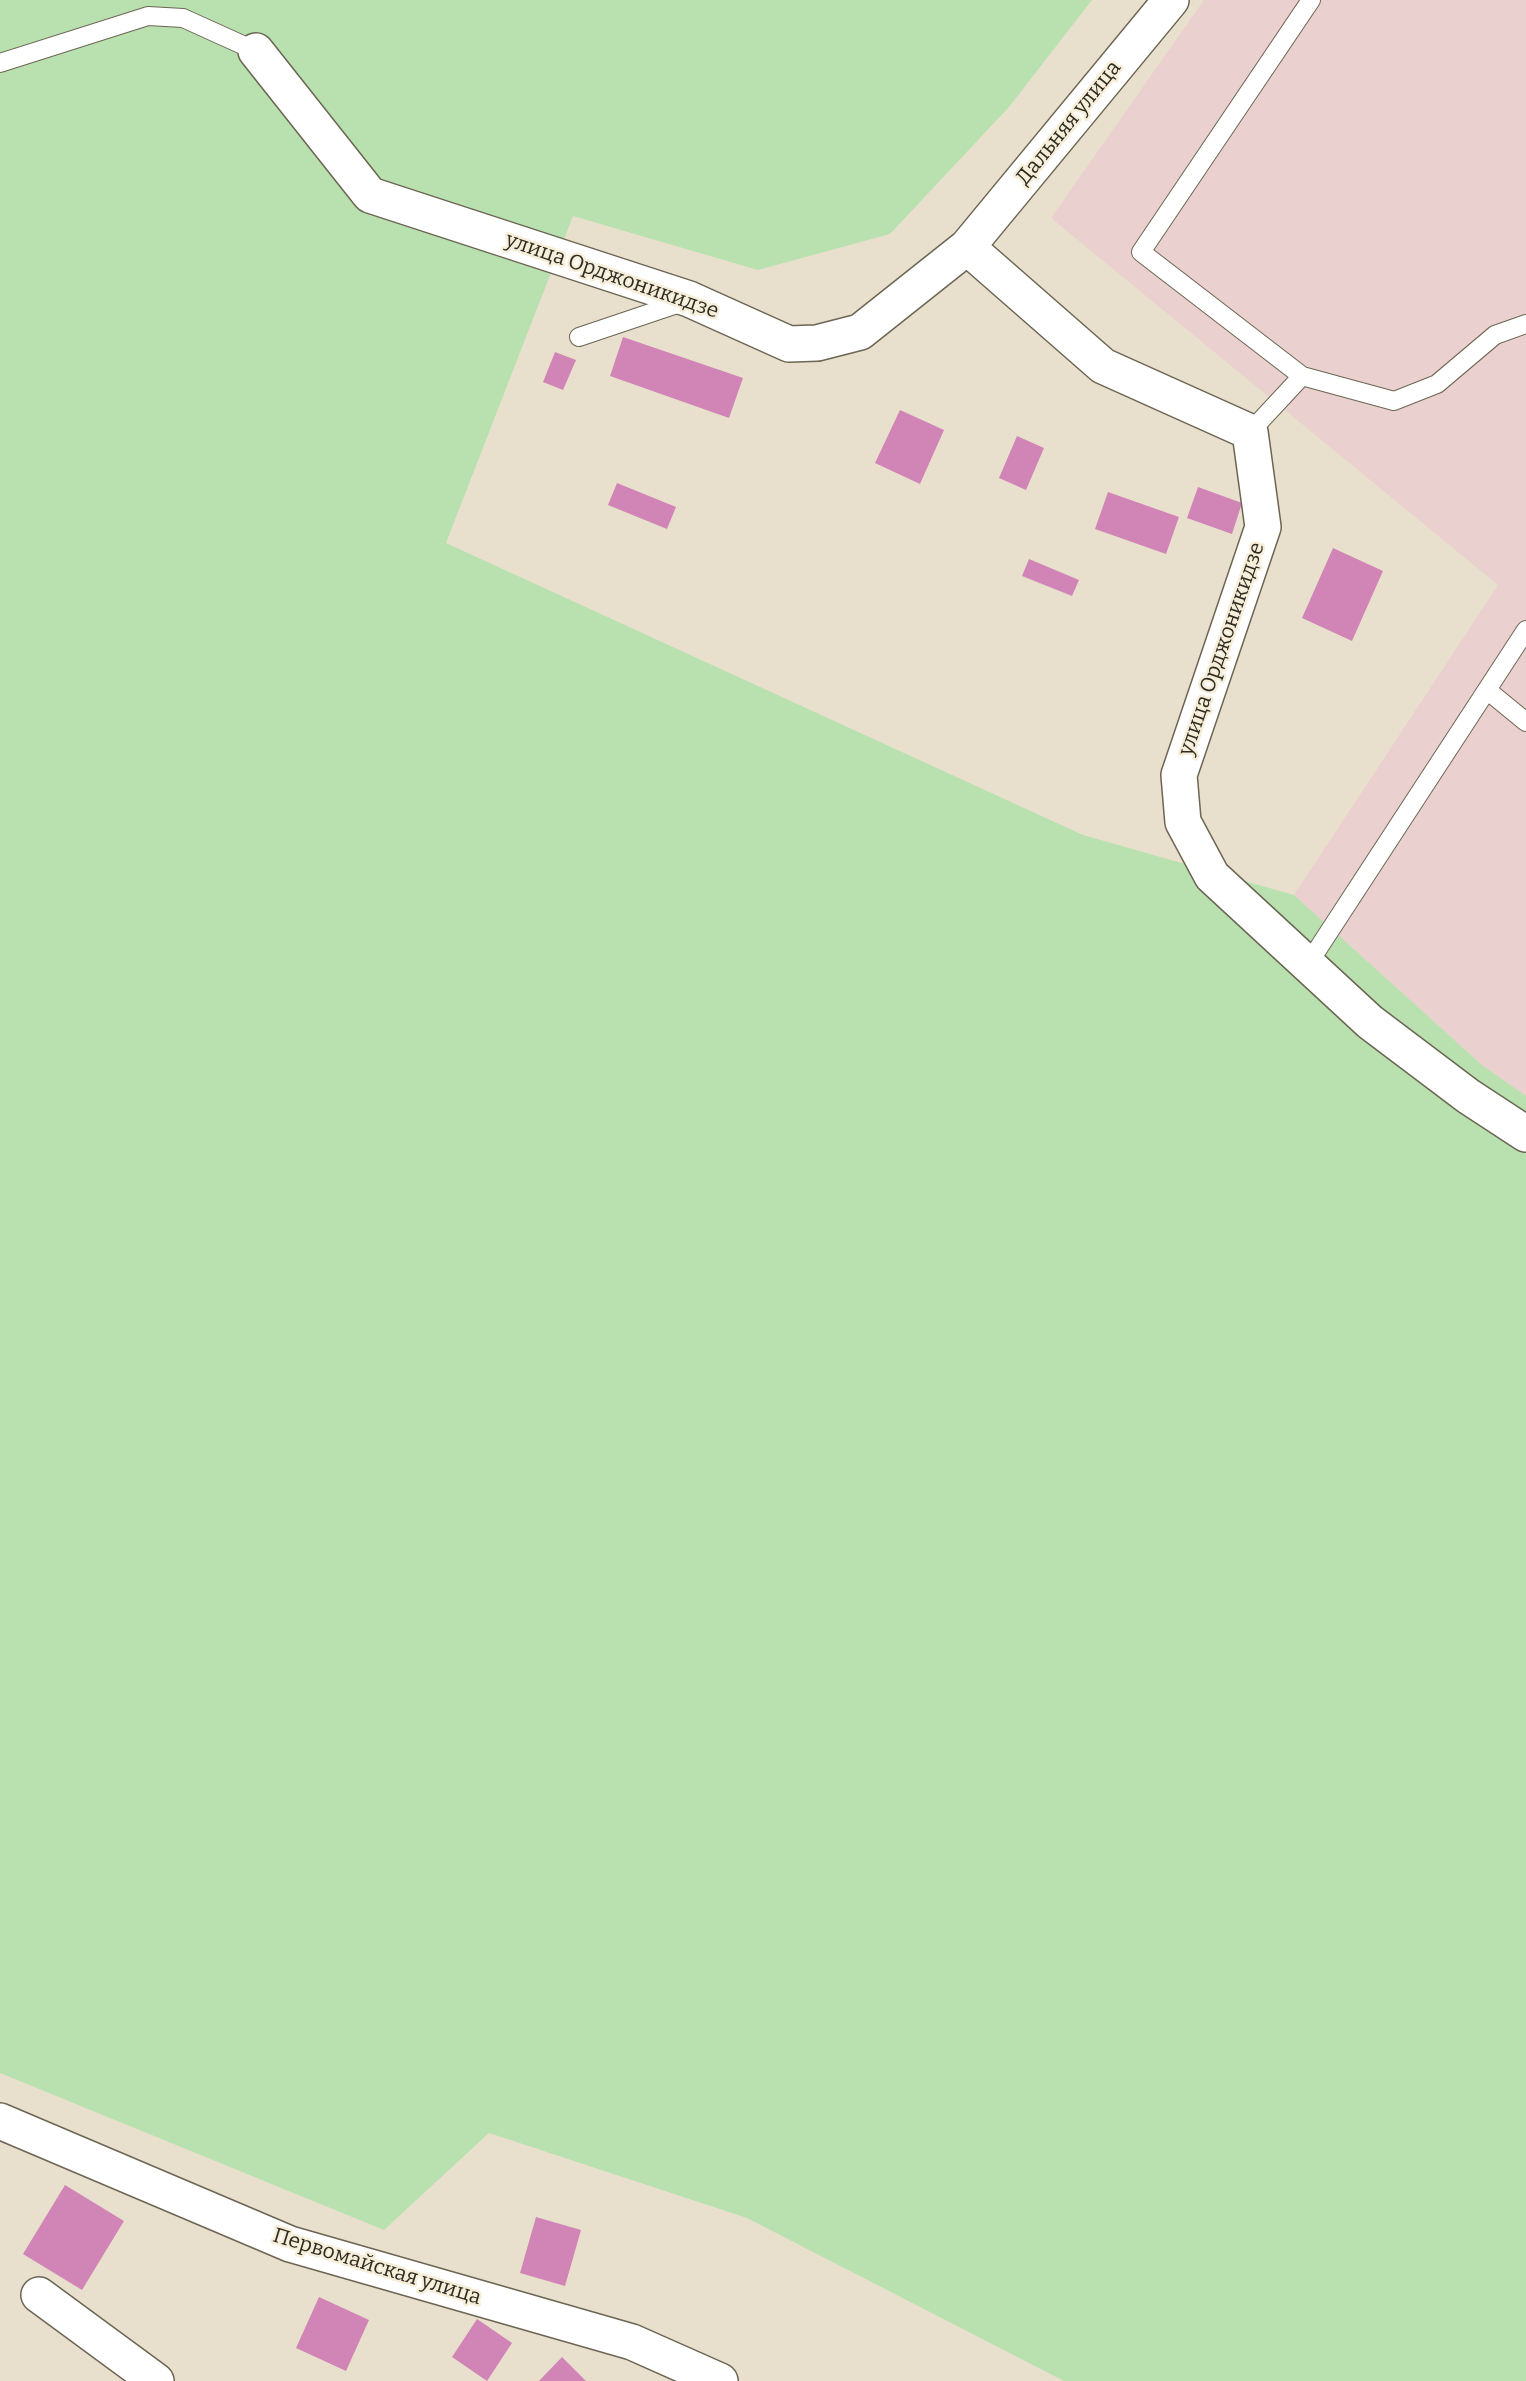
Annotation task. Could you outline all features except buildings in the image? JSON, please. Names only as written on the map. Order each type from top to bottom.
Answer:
[{"type":"street","name":"Дальняя улица","points":[[967,247],[1171,0]]},
{"type":"street","name":"улица Орджоникидзе","points":[[256,51],[370,195],[689,299],[789,344],[817,344],[860,332],[967,247]]},
{"type":"street","points":[[967,247],[1103,366],[1250,432]]},
{"type":"street","name":"улица Орджоникидзе","points":[[1250,432],[1263,527],[1179,775],[1183,822],[1212,876],[1370,1022],[1468,1096],[1526,1134]]},
{"type":"street","name":"Первомайская улица","points":[[0,2121],[290,2244],[632,2342],[720,2381]]},
{"type":"street","points":[[39,2295],[156,2381]]},
{"type":"lane","points":[[1311,0],[1141,252],[1301,376],[1394,401],[1437,384],[1495,335],[1526,324]]},
{"type":"lane","points":[[0,63],[148,16],[183,18],[256,51]]},
{"type":"lane","points":[[579,337],[689,299]]},
{"type":"lane","points":[[1250,432],[1301,376]]},
{"type":"lane","points":[[1308,964],[1526,630]]},
{"type":"lane","points":[[1487,690],[1526,722]]},
{"type":"shaded area","points":[[1204,0],[1526,0],[1526,1096],[1482,1065],[1294,895],[1498,585],[1051,218]]},
{"type":"green space","points":[[0,0],[1092,0],[1009,107],[890,234],[758,270],[573,216],[446,543],[1083,835],[1294,895],[1482,1065],[1526,1096],[1526,2381],[1064,2381],[747,2218],[489,2133],[384,2230],[0,2073]]}]
